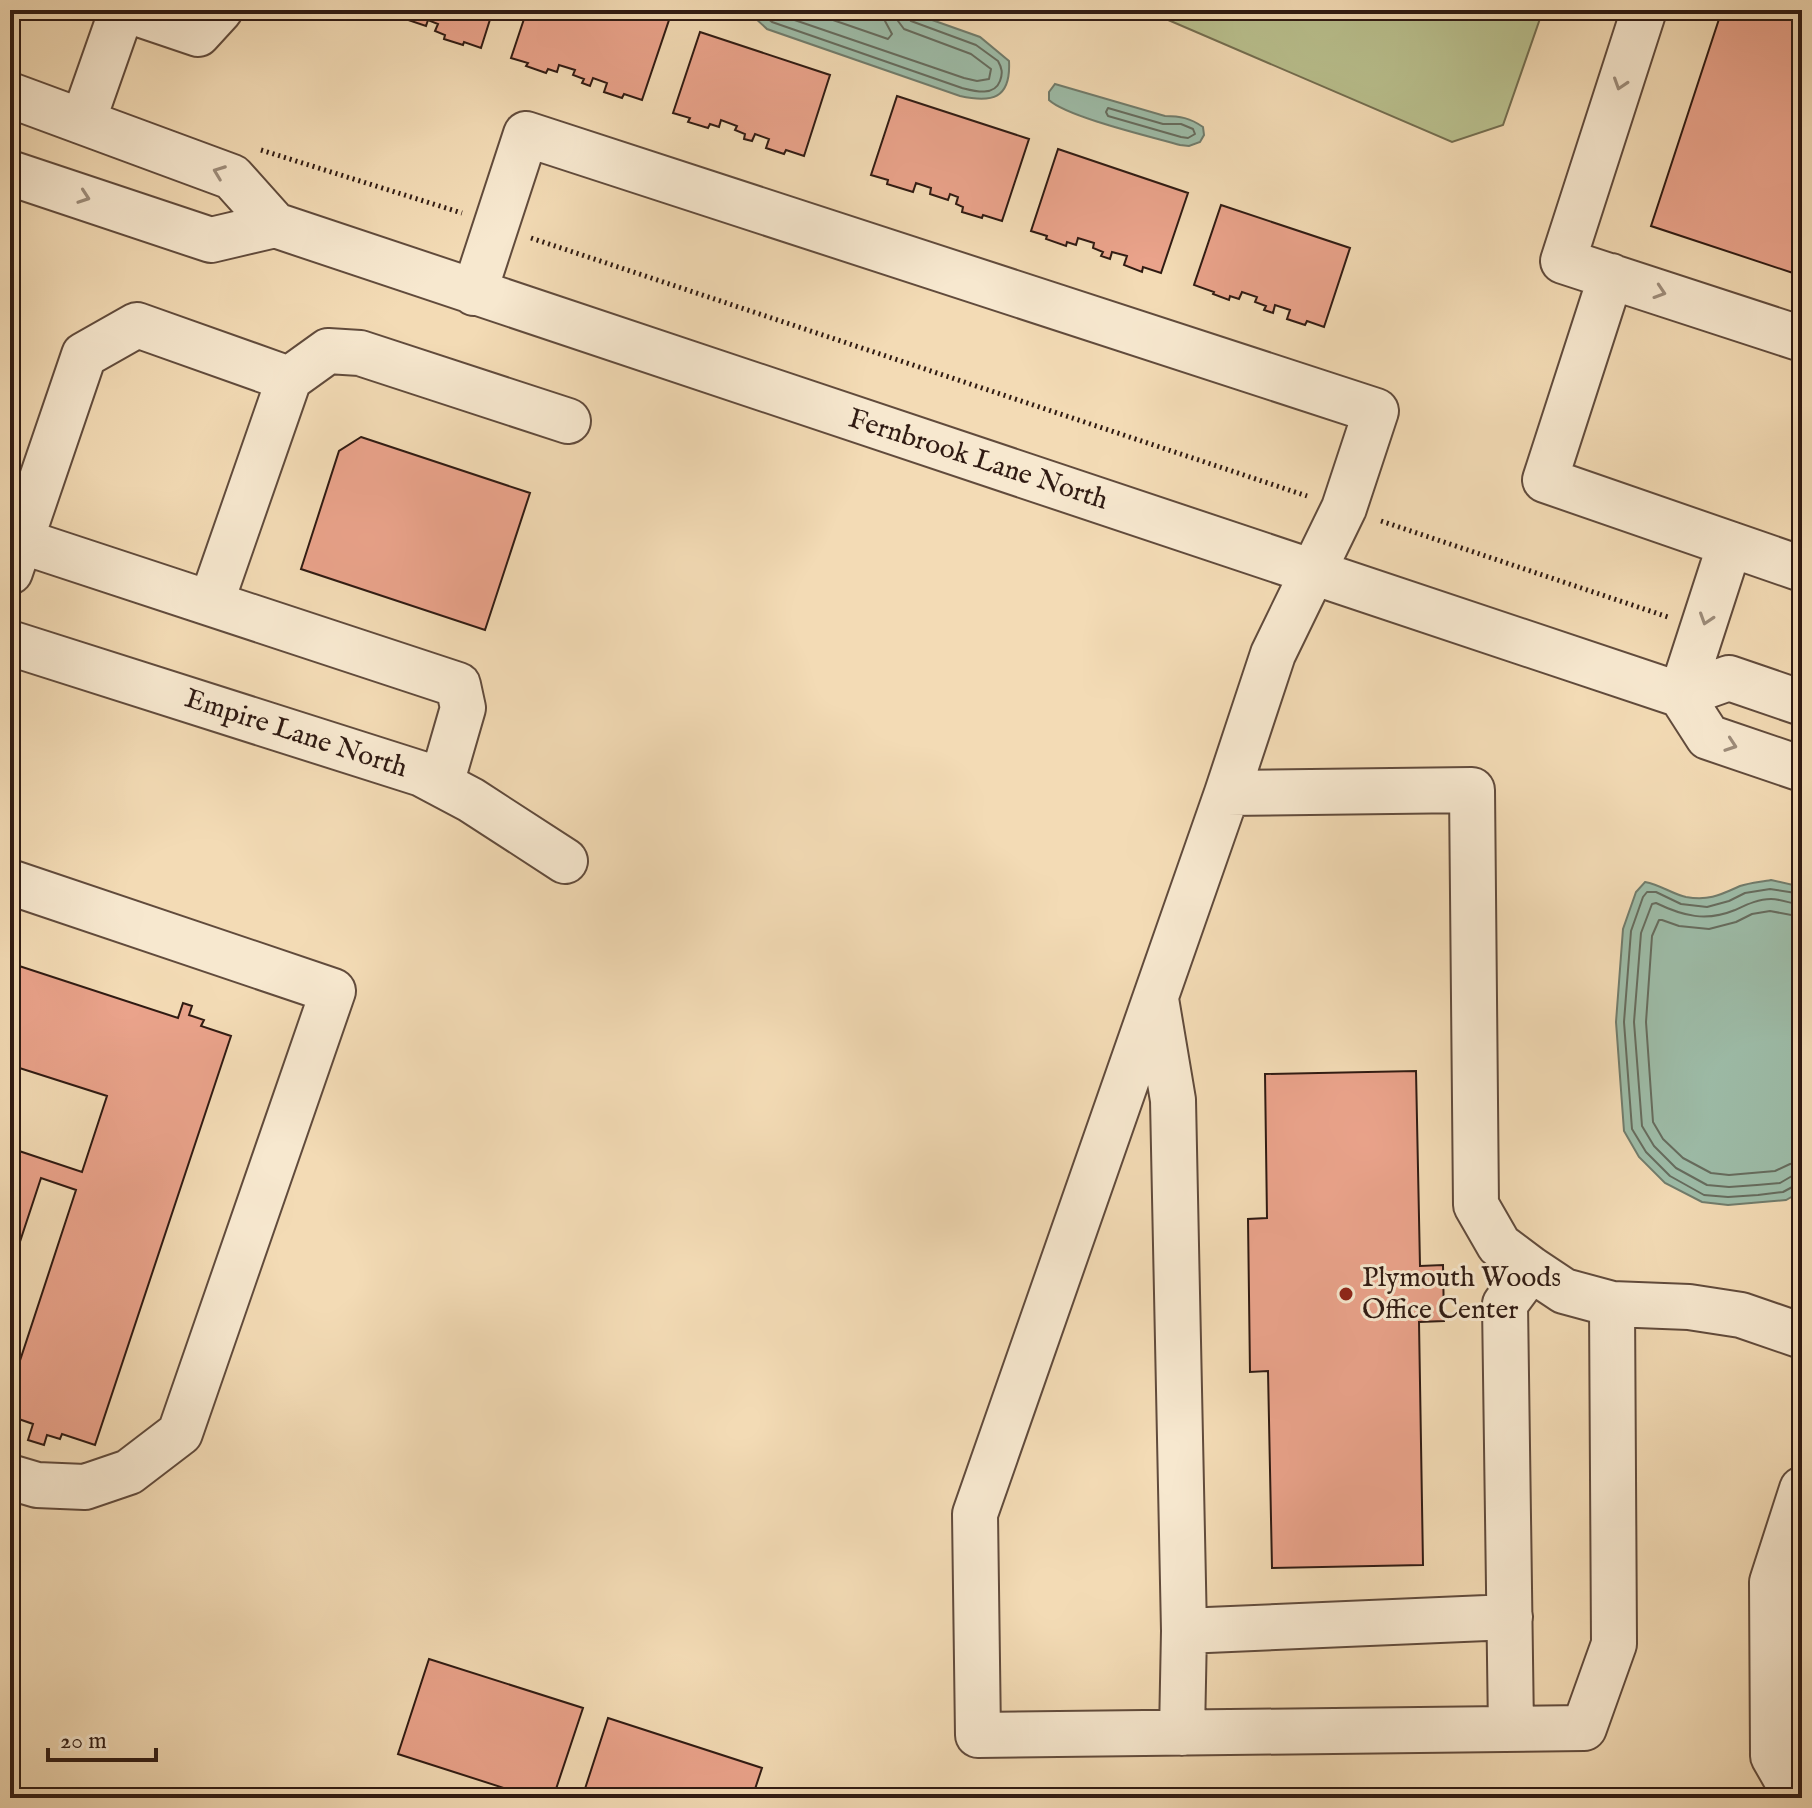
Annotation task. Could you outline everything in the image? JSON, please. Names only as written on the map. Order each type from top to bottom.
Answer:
[{"type":"street","points":[[83,121],[124,10],[198,34],[220,10]]},
{"type":"street","points":[[1644,10],[1563,261],[1802,339]]},
{"type":"street","name":"Fernbrook Lane North","points":[[10,95],[232,177],[275,225],[1681,695]]},
{"type":"street","points":[[474,293],[526,134],[1376,411],[1344,508],[1273,654],[975,1514],[978,1735],[1584,1728],[1614,1644],[1612,1304]]},
{"type":"street","points":[[10,173],[211,240],[275,225]]},
{"type":"street","points":[[1611,276],[1545,480],[1802,569]]},
{"type":"street","points":[[289,379],[137,325],[84,355],[16,556],[211,603],[458,685],[463,708],[441,784]]},
{"type":"street","points":[[211,603],[289,379],[328,351],[360,353],[568,421]]},
{"type":"street","points":[[1681,695],[1730,544]]},
{"type":"street","name":"Empire Lane North","points":[[10,643],[422,774],[471,800],[565,861]]},
{"type":"street","points":[[1681,695],[1729,678],[1802,703]]},
{"type":"street","points":[[1681,695],[1708,737],[1802,769]]},
{"type":"street","points":[[1227,793],[1472,790],[1476,1205],[1499,1245],[1564,1291],[1612,1304],[1689,1307],[1741,1315],[1802,1336]]},
{"type":"street","points":[[10,882],[333,991],[180,1433],[129,1472],[85,1487],[37,1485],[10,1477]]},
{"type":"street","points":[[1156,997],[1173,1100],[1184,1631],[1182,1733]]},
{"type":"street","points":[[1511,1729],[1505,1304],[1531,1269]]},
{"type":"street","points":[[1797,1798],[1773,1756],[1772,1582],[1802,1489]]},
{"type":"street","points":[[1184,1631],[1510,1617]]},
{"type":"path","points":[[249,148],[496,225],[1703,628]]},
{"type":"green space","points":[[1145,10],[1543,10],[1503,125],[1452,142]]},
{"type":"water","points":[[752,10],[904,10],[980,37],[1009,61],[1007,83],[1003,91],[990,98],[960,96],[767,29],[755,18]]},
{"type":"water","points":[[1055,84],[1189,120],[1203,127],[1204,135],[1200,142],[1180,145],[1091,120],[1049,100],[1049,92]]},
{"type":"water","points":[[1771,880],[1802,887],[1802,1191],[1786,1200],[1728,1205],[1702,1202],[1665,1183],[1639,1157],[1624,1131],[1616,1022],[1623,929],[1636,892],[1645,882],[1681,896],[1708,898],[1744,885]]},
{"type":"building","points":[[372,10],[493,10],[481,48],[444,39],[445,35],[435,31],[438,24],[428,20],[426,26],[408,20],[410,16],[400,13],[398,19]]},
{"type":"building","points":[[527,10],[640,10],[669,20],[642,100],[604,92],[607,83],[593,78],[590,86],[582,83],[584,79],[573,75],[575,70],[559,65],[557,72],[548,69],[546,73],[511,58]]},
{"type":"building","points":[[1722,10],[1802,10],[1802,276],[1651,226]]},
{"type":"building","points":[[700,32],[830,75],[804,156],[766,148],[769,139],[755,134],[752,141],[744,139],[745,134],[735,130],[737,126],[721,120],[719,127],[710,124],[708,128],[673,113]]},
{"type":"building","points":[[897,96],[1029,139],[1002,221],[962,212],[963,207],[956,204],[958,197],[950,194],[948,200],[930,194],[931,188],[916,183],[913,192],[871,175]]},
{"type":"building","points":[[1058,149],[1188,193],[1161,273],[1143,267],[1142,272],[1124,265],[1127,256],[1112,252],[1110,259],[1101,256],[1103,252],[1093,248],[1094,243],[1078,238],[1076,245],[1067,242],[1066,246],[1031,231]]},
{"type":"building","points":[[1221,205],[1350,248],[1324,327],[1287,319],[1290,310],[1275,305],[1273,313],[1264,310],[1266,306],[1255,302],[1257,297],[1242,292],[1239,299],[1230,296],[1229,300],[1194,285]]},
{"type":"building","points":[[361,437],[530,493],[485,630],[301,569],[339,451]]},
{"type":"building","points":[[10,963],[178,1018],[183,1003],[192,1006],[189,1015],[204,1020],[201,1026],[231,1036],[95,1445],[62,1434],[60,1439],[47,1435],[44,1445],[28,1440],[33,1424],[10,1416],[10,1391],[76,1190],[41,1178],[10,1272],[10,1148],[82,1172],[107,1096],[10,1065]]},
{"type":"building","name":"Plymouth Woods Office Center","points":[[1416,1071],[1420,1266],[1443,1265],[1444,1321],[1419,1322],[1423,1565],[1272,1568],[1268,1371],[1250,1372],[1248,1219],[1267,1218],[1265,1074]]},
{"type":"building","points":[[429,1659],[583,1708],[553,1798],[535,1798],[398,1754]]},
{"type":"building","points":[[608,1718],[762,1768],[752,1798],[582,1798]]},
{"type":"place","name":"Plymouth Woods Office Center","points":[[1346,1294]]}]
